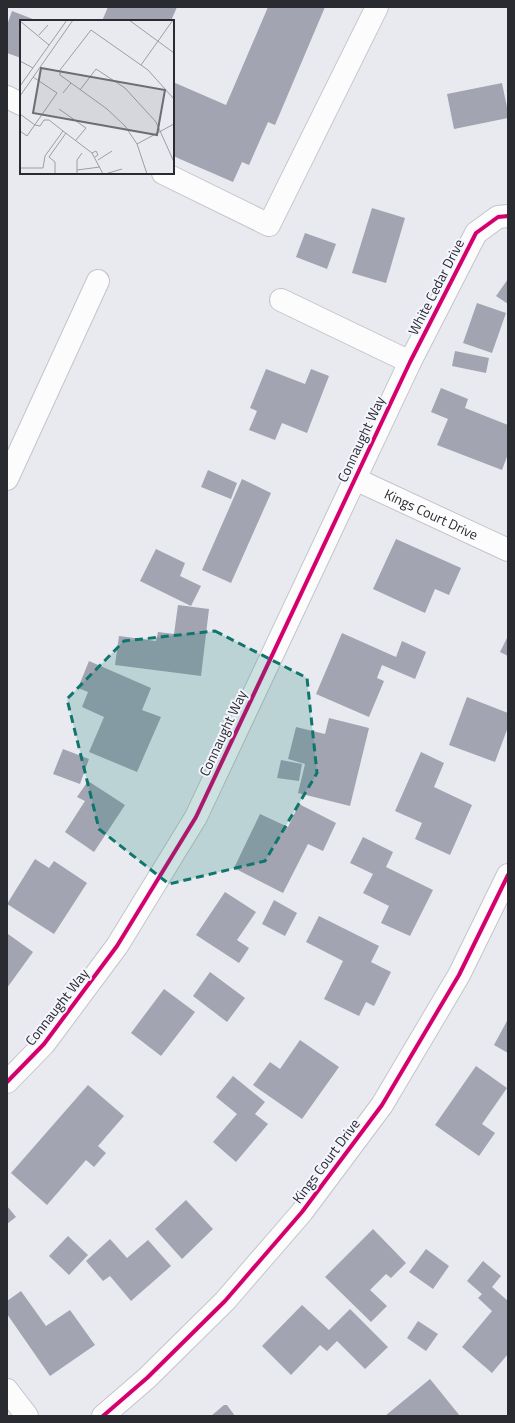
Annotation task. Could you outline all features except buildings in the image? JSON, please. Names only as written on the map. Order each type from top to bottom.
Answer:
[{"type":"street","points":[[164,174],[270,225],[377,7]]},
{"type":"street","points":[[7,97],[20,104]]},
{"type":"street","name":"White Cedar Drive","points":[[410,362],[476,233],[498,217],[508,216]]},
{"type":"street","points":[[7,479],[98,281]]},
{"type":"street","points":[[281,300],[410,362]]},
{"type":"street","name":"Connaught Way","points":[[7,1082],[44,1044],[117,946],[196,817],[410,362]]},
{"type":"street","name":"Kings Court Drive","points":[[355,479],[508,550]]},
{"type":"street","name":"Kings Court Drive","points":[[103,1416],[147,1378],[225,1301],[302,1212],[382,1105],[458,975],[508,875]]},
{"type":"street","points":[[7,1390],[27,1416]]},
{"type":"highlighted area","points":[[215,631],[307,678],[317,773],[265,861],[169,884],[99,829],[67,699],[124,641]]},
{"type":"cycle path","points":[[7,1082],[44,1044],[117,946],[196,817],[410,362],[476,233],[498,217],[508,216]]},
{"type":"cycle path","points":[[103,1416],[147,1378],[225,1301],[302,1212],[382,1105],[459,975],[508,875]]}]
